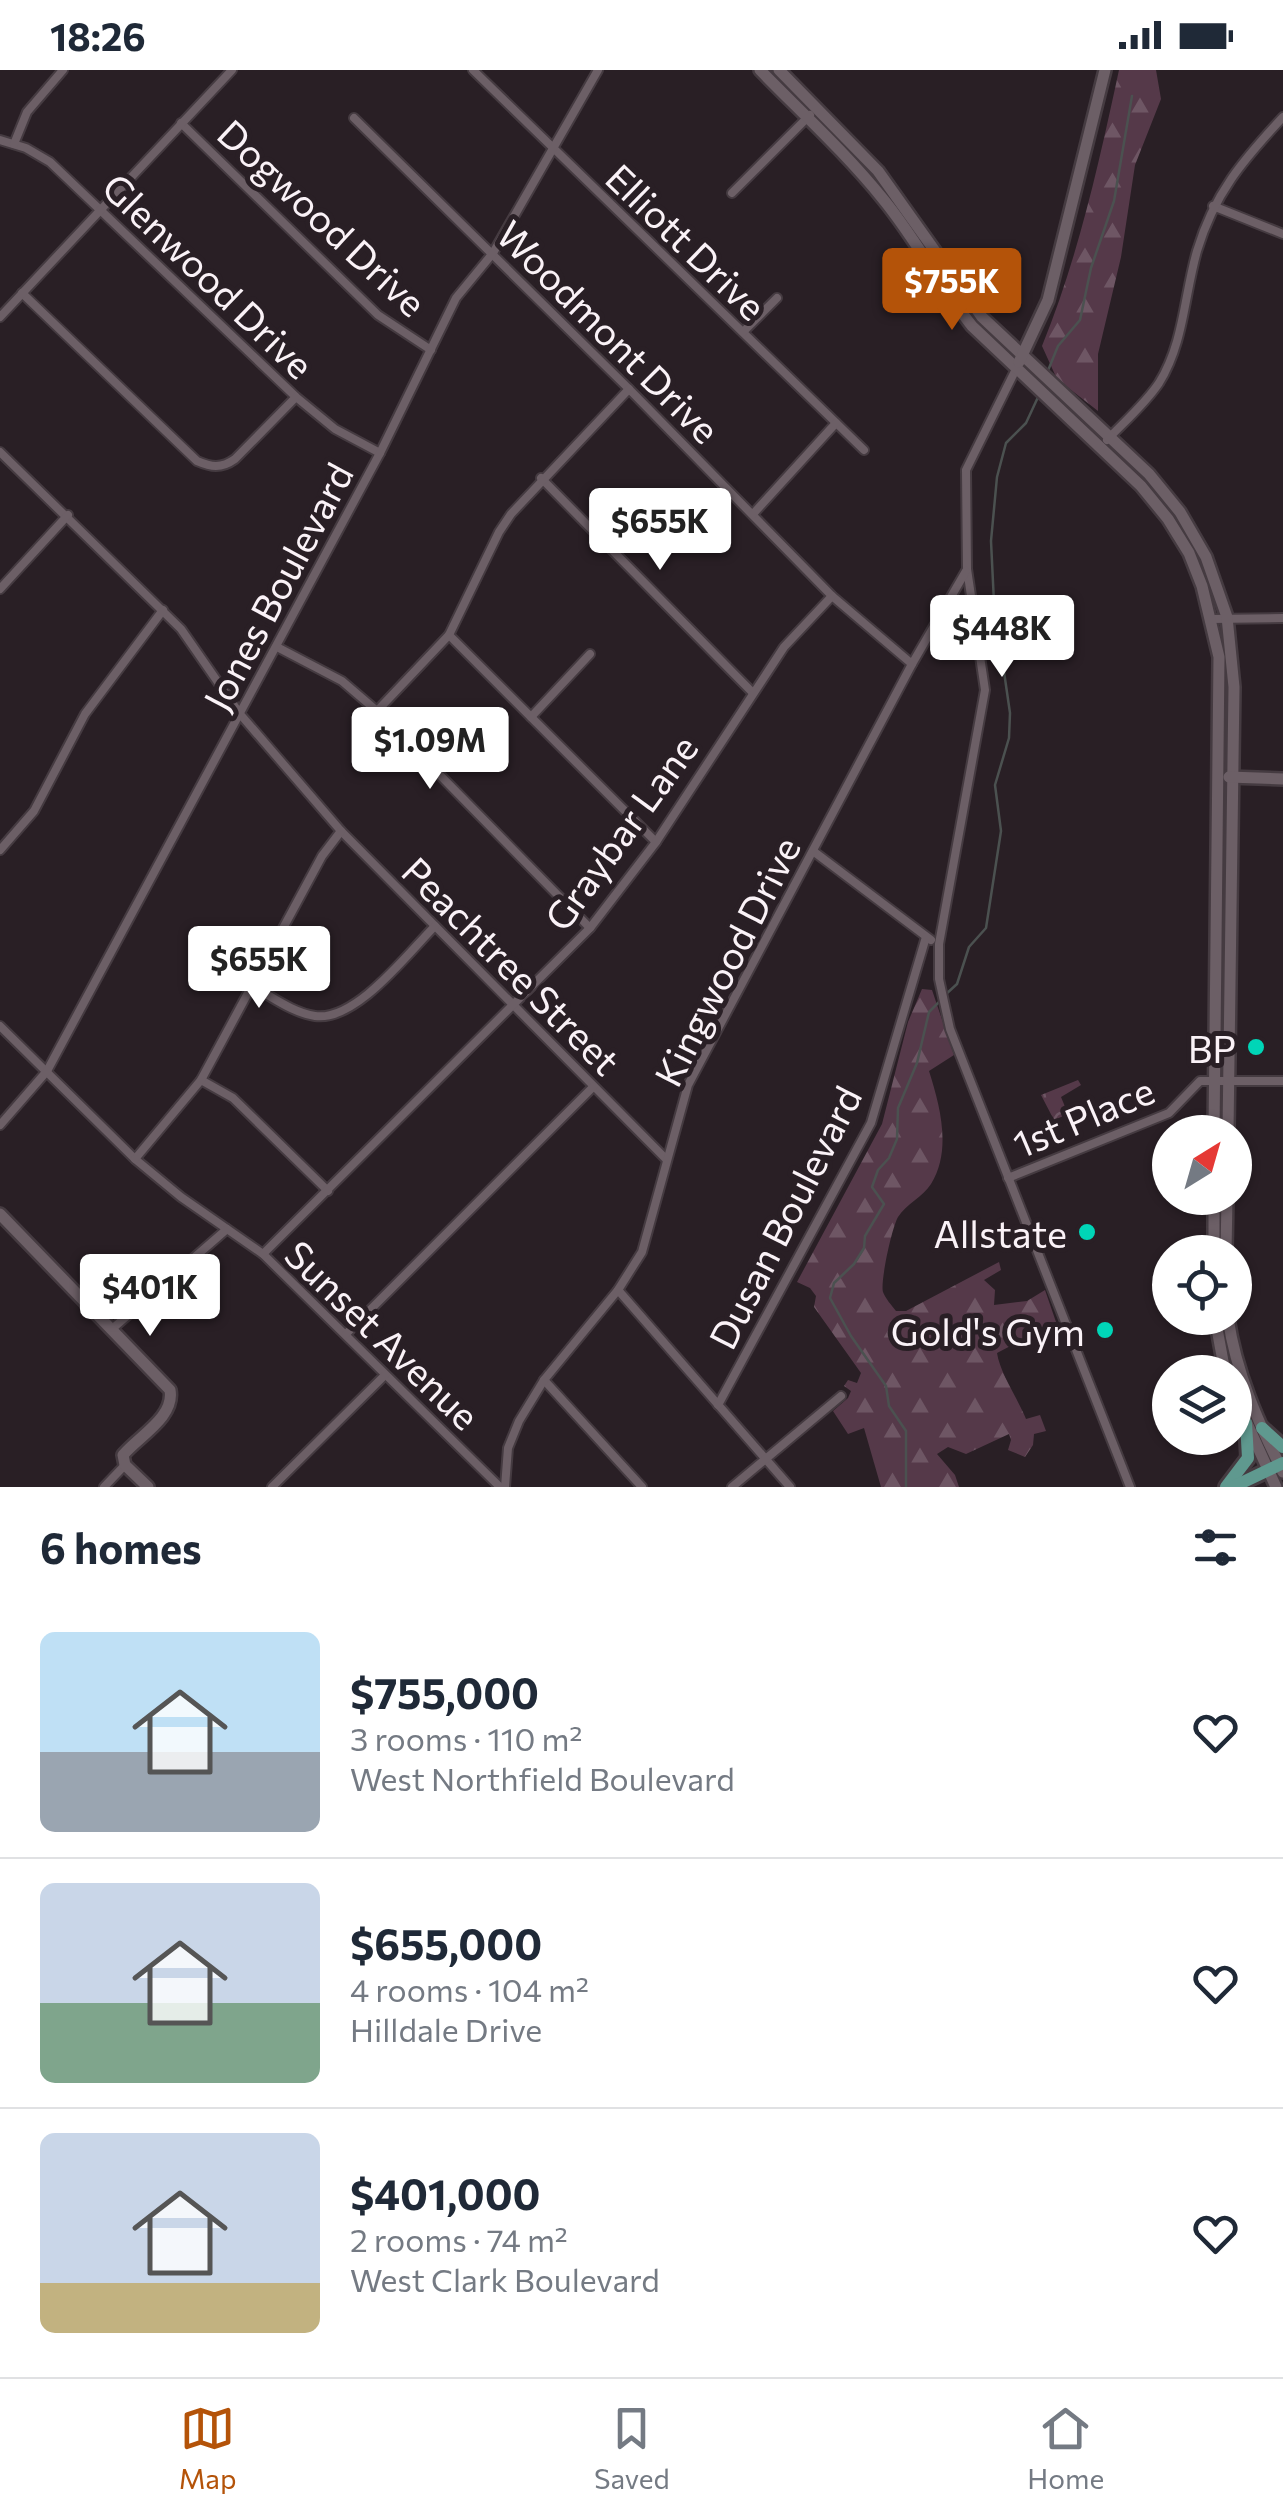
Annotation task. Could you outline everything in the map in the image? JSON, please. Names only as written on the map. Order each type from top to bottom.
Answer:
[{"type":"main road","points":[[760,70],[812,114]]},
{"type":"main road","points":[[778,70],[870,183],[950,299],[1106,442],[1149,474],[1180,512],[1206,557],[1227,617],[1234,688],[1228,1115]]},
{"type":"main road","points":[[1019,362],[1048,300],[1105,70]]},
{"type":"main road","points":[[1106,442],[1168,519],[1188,552],[1212,619],[1219,657],[1214,1115]]},
{"type":"main road","points":[[1220,778],[1283,778]]},
{"type":"main road","points":[[1218,848],[1232,848]]},
{"type":"main road","points":[[0,1214],[170,1390],[172,1399],[164,1414],[123,1455],[125,1466],[148,1487]]},
{"type":"main road","points":[[1231,1335],[1234,1356],[1278,1468],[1276,1487]]},
{"type":"main road","points":[[1262,1428],[1283,1446]]},
{"type":"main road","points":[[1252,1431],[1278,1468]]},
{"type":"main road","points":[[1229,1487],[1248,1455]]},
{"type":"main road","points":[[1229,1487],[1278,1468]]},
{"type":"street","points":[[14,144],[27,112],[63,70]]},
{"type":"street","points":[[0,317],[232,70]]},
{"type":"street","name":"Elliott Drive","points":[[472,70],[864,450]]},
{"type":"street","name":"Jones Boulevard","points":[[0,1125],[46,1071],[380,454],[456,298],[493,253],[598,70]]},
{"type":"street","points":[[732,192],[812,114]]},
{"type":"street","points":[[1106,442],[1158,385],[1173,353],[1196,252],[1214,206],[1238,164],[1283,117]]},
{"type":"street","name":"Woodmont Drive","points":[[354,118],[630,388],[832,596],[912,664]]},
{"type":"street","name":"Dogwood Drive","points":[[181,123],[378,315],[431,350]]},
{"type":"street","name":"Glenwood Drive","points":[[0,140],[50,162],[296,397],[335,429],[380,454]]},
{"type":"street","points":[[1214,206],[1283,234]]},
{"type":"street","points":[[22,293],[197,461],[208,466],[227,465],[235,460],[296,397]]},
{"type":"street","points":[[743,332],[777,298]]},
{"type":"street","points":[[1019,362],[966,470],[967,569],[985,690],[939,944],[941,993],[950,1029],[1130,1487]]},
{"type":"street","points":[[377,711],[448,635],[498,532],[541,478],[630,388]]},
{"type":"street","points":[[752,514],[836,422]]},
{"type":"street","name":"Peachtree Street","points":[[0,452],[181,629],[240,714],[341,831],[666,1159]]},
{"type":"street","points":[[541,478],[753,693]]},
{"type":"street","points":[[0,589],[68,515]]},
{"type":"street","name":"Kingwood Drive","points":[[502,1487],[513,1434],[544,1380],[618,1290],[642,1252],[688,1085],[912,664],[967,569]]},
{"type":"street","name":"Graybar Lane","points":[[263,1254],[590,928],[656,842],[784,646],[832,596]]},
{"type":"street","points":[[2,844],[46,793],[85,714],[163,610]]},
{"type":"street","points":[[1212,619],[1283,618]]},
{"type":"street","points":[[448,635],[656,842]]},
{"type":"street","points":[[277,647],[342,681],[377,711],[590,928]]},
{"type":"street","points":[[531,718],[590,654]]},
{"type":"street","points":[[135,1159],[201,1080],[322,856],[341,831]]},
{"type":"street","points":[[813,851],[939,944]]},
{"type":"street","points":[[252,986],[302,1012],[330,1016],[349,1009],[364,997],[435,926]]},
{"type":"street","name":"Dusan Boulevard","points":[[718,1405],[871,1123],[926,937]]},
{"type":"street","name":"Sunset Avenue","points":[[0,1026],[135,1159],[181,1197],[263,1254],[502,1487]]},
{"type":"street","points":[[201,1080],[233,1098],[328,1190]]},
{"type":"street","points":[[1214,1080],[1283,1081]]},
{"type":"street","name":"1st Place","points":[[1008,1178],[1170,1113],[1200,1081],[1214,1080]]},
{"type":"street","points":[[346,1334],[593,1087]]},
{"type":"street","points":[[112,1330],[227,1229]]},
{"type":"street","points":[[618,1290],[790,1487]]},
{"type":"street","points":[[272,1487],[385,1375]]},
{"type":"street","points":[[544,1380],[642,1487]]},
{"type":"street","points":[[732,1487],[842,1396]]},
{"type":"street","points":[[104,1487],[125,1466]]},
{"type":"green space","points":[[1119,70],[1156,70],[1161,99],[1135,165],[1121,257],[1098,354],[1098,411],[1057,379],[1042,346],[1077,245]]},
{"type":"green space","points":[[922,989],[932,990],[954,1055],[929,1071],[940,1113],[941,1157],[931,1184],[901,1212],[896,1223],[883,1292],[896,1311],[906,1311],[999,1262],[1001,1270],[984,1280],[995,1290],[994,1305],[1027,1301],[1045,1290],[1056,1322],[997,1353],[1026,1419],[1040,1415],[1046,1431],[1034,1434],[1033,1445],[1025,1457],[1008,1450],[1009,1434],[966,1454],[948,1447],[937,1454],[955,1475],[959,1487],[881,1487],[864,1428],[848,1434],[833,1411],[848,1398],[851,1391],[844,1386],[848,1380],[857,1383],[861,1373],[814,1307],[816,1296],[797,1282],[882,1124],[908,1022]]},
{"type":"green space","points":[[1078,1080],[1081,1085],[1061,1097],[1068,1114],[1054,1120],[1041,1095]]},
{"type":"waterway","points":[[1047,373],[1058,346],[1080,320],[1091,268],[1114,201],[1132,96]]},
{"type":"waterway","points":[[945,995],[957,984],[969,947],[986,928],[1001,831],[995,785],[1009,738],[1010,713],[994,603],[991,541],[997,477],[1006,443],[1026,423],[1039,395]]},
{"type":"waterway","points":[[906,1487],[906,1431],[889,1406],[886,1386],[830,1298],[834,1283],[864,1248],[865,1236],[884,1204],[872,1187],[897,1139],[898,1108],[917,1063],[929,1012],[940,1001]]},
{"type":"place","name":"BP","points":[[1256,1047]]},
{"type":"place","name":"Allstate","points":[[1087,1232]]},
{"type":"place","name":"Gold's Gym","points":[[1105,1330]]}]
